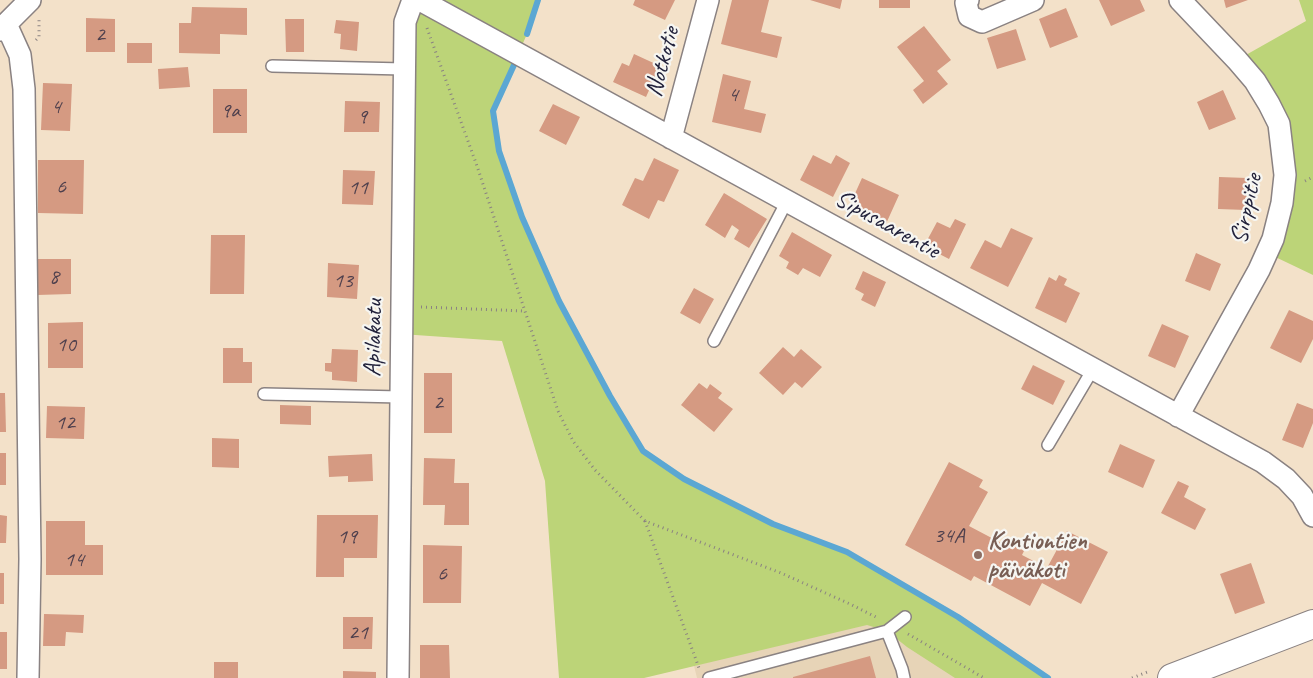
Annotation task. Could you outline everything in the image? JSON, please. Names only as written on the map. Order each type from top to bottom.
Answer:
[{"type":"street","points":[[28,678],[30,559],[24,89],[20,54],[3,27],[30,0]]},
{"type":"street","name":"Apilakatu","points":[[398,678],[404,69],[405,22],[412,0]]},
{"type":"street","name":"Sipusaarentie","points":[[420,0],[1264,462],[1286,478],[1302,496],[1313,516]]},
{"type":"street","name":"Notkotie","points":[[671,138],[708,0]]},
{"type":"street","points":[[968,0],[966,3],[969,16],[982,22],[1033,0]]},
{"type":"street","name":"Sirppitie","points":[[1178,416],[1259,270],[1273,239],[1282,203],[1285,175],[1279,124],[1269,104],[1255,81],[1180,0]]},
{"type":"street","points":[[1172,678],[1313,624]]},
{"type":"lane","points":[[272,66],[404,69]]},
{"type":"lane","points":[[714,341],[787,201]]},
{"type":"lane","points":[[1048,445],[1093,369]]},
{"type":"lane","points":[[264,394],[401,397]]},
{"type":"lane","points":[[709,678],[891,629],[905,617]]},
{"type":"lane","points":[[891,629],[904,678]]},
{"type":"path","points":[[426,25],[477,166],[558,411],[573,441],[595,470],[645,520],[781,573],[850,604],[891,629],[984,678]]},
{"type":"path","points":[[402,306],[525,312]]},
{"type":"path","points":[[645,520],[700,669]]},
{"type":"shaded area","points":[[872,619],[956,678],[697,678],[694,666]]},
{"type":"green space","points":[[413,0],[538,0],[527,34],[493,111],[499,151],[522,217],[559,301],[610,396],[643,451],[684,479],[772,524],[847,552],[958,617],[1048,678],[955,678],[907,647],[887,631],[867,625],[644,678],[559,678],[545,481],[502,341],[401,334]]},
{"type":"green space","points":[[1299,0],[1313,0],[1313,275],[1267,253],[1283,148],[1237,60],[1306,21]]},
{"type":"building","points":[[635,0],[675,0],[665,20],[633,5]]},
{"type":"building","points":[[732,0],[769,0],[761,32],[782,37],[777,58],[721,44]]},
{"type":"building","points":[[810,0],[842,0],[840,9]]},
{"type":"building","points":[[879,0],[910,0],[910,8],[879,8]]},
{"type":"building","points":[[1099,0],[1140,0],[1145,11],[1111,26]]},
{"type":"building","points":[[1224,0],[1248,0],[1226,8]]},
{"type":"building","points":[[192,7],[247,8],[247,35],[220,34],[220,54],[179,53],[179,23],[191,23]]},
{"type":"building","points":[[1066,8],[1078,37],[1050,48],[1039,19]]},
{"type":"building","points":[[86,18],[115,19],[115,52],[86,52]]},
{"type":"building","points":[[285,19],[304,19],[304,52],[286,52]]},
{"type":"building","points":[[336,20],[359,22],[357,51],[340,49],[341,34],[334,33]]},
{"type":"building","points":[[924,26],[951,60],[937,71],[948,84],[923,104],[913,90],[924,81],[897,47]]},
{"type":"building","points":[[1016,29],[1026,60],[997,69],[987,38]]},
{"type":"building","points":[[127,43],[152,43],[152,63],[127,63]]},
{"type":"building","points":[[634,54],[660,66],[646,97],[613,82],[622,63],[629,66]]},
{"type":"building","points":[[188,67],[190,87],[159,89],[158,69]]},
{"type":"building","points":[[723,74],[751,81],[744,109],[766,114],[761,133],[712,122]]},
{"type":"building","points":[[43,83],[72,84],[70,131],[41,130]]},
{"type":"building","points":[[213,89],[247,89],[247,133],[213,133]]},
{"type":"building","points":[[1223,90],[1236,119],[1209,130],[1197,102]]},
{"type":"building","points":[[345,101],[380,102],[379,132],[344,132]]},
{"type":"building","points":[[553,104],[580,117],[566,145],[539,131]]},
{"type":"building","points":[[813,155],[831,164],[836,155],[850,163],[833,197],[800,180]]},
{"type":"building","points":[[654,158],[679,170],[664,202],[658,200],[649,219],[622,205],[635,178],[643,181]]},
{"type":"building","points":[[38,160],[84,160],[83,214],[38,213]]},
{"type":"building","points":[[343,170],[375,171],[373,205],[342,204]]},
{"type":"building","points":[[1219,177],[1247,178],[1246,210],[1218,209]]},
{"type":"building","points":[[862,178],[899,195],[885,226],[848,209]]},
{"type":"building","points":[[724,193],[767,219],[749,248],[734,239],[739,230],[732,225],[725,238],[705,225]]},
{"type":"building","points":[[955,219],[966,224],[949,259],[924,246],[937,222],[950,228]]},
{"type":"building","points":[[1011,228],[1033,238],[1008,287],[970,268],[985,240],[1001,248]]},
{"type":"building","points":[[792,232],[832,255],[820,277],[803,268],[798,275],[786,268],[789,262],[779,256]]},
{"type":"building","points":[[211,235],[245,235],[244,294],[210,294]]},
{"type":"building","points":[[1196,253],[1221,264],[1210,291],[1185,281]]},
{"type":"building","points":[[36,259],[71,259],[71,294],[37,295]]},
{"type":"building","points":[[328,263],[359,265],[357,299],[327,297]]},
{"type":"building","points":[[863,271],[886,282],[875,307],[861,300],[864,294],[855,289]]},
{"type":"building","points":[[1059,275],[1067,279],[1064,285],[1080,293],[1066,323],[1035,308],[1049,277],[1056,281]]},
{"type":"building","points":[[694,288],[714,299],[700,324],[680,313]]},
{"type":"building","points":[[1289,310],[1313,321],[1313,339],[1301,363],[1270,348]]},
{"type":"building","points":[[83,322],[83,368],[48,368],[48,323]]},
{"type":"building","points":[[1162,324],[1189,336],[1175,368],[1148,356]]},
{"type":"building","points":[[783,347],[794,357],[801,349],[822,367],[802,388],[795,382],[783,395],[759,373]]},
{"type":"building","points":[[223,348],[243,348],[243,362],[252,362],[252,383],[223,383]]},
{"type":"building","points":[[332,349],[358,350],[357,382],[332,380],[332,372],[325,371],[325,363],[331,363]]},
{"type":"building","points":[[1033,365],[1065,381],[1053,405],[1021,389]]},
{"type":"building","points":[[424,373],[452,373],[452,433],[424,433]]},
{"type":"building","points":[[699,383],[707,389],[710,384],[722,393],[718,398],[733,409],[714,432],[681,405]]},
{"type":"building","points":[[0,393],[5,393],[6,432],[0,432]]},
{"type":"building","points":[[1297,403],[1313,409],[1313,423],[1303,448],[1282,440]]},
{"type":"building","points":[[280,405],[311,406],[311,425],[280,424]]},
{"type":"building","points":[[47,406],[85,407],[84,439],[46,438]]},
{"type":"building","points":[[212,438],[239,439],[239,468],[212,467]]},
{"type":"building","points":[[1120,444],[1155,460],[1143,488],[1108,472]]},
{"type":"building","points":[[0,453],[6,453],[6,485],[0,485]]},
{"type":"building","points":[[372,454],[373,481],[348,482],[348,476],[329,477],[328,456]]},
{"type":"building","points":[[424,458],[455,459],[454,483],[469,483],[469,525],[444,525],[445,505],[423,505]]},
{"type":"building","points":[[949,462],[983,480],[979,487],[988,492],[969,526],[1005,545],[1007,541],[1024,551],[1022,555],[1047,568],[1067,531],[1108,552],[1081,604],[1042,583],[1030,606],[974,576],[971,581],[905,545]]},
{"type":"building","points":[[1178,481],[1189,486],[1184,497],[1206,509],[1195,530],[1161,513]]},
{"type":"building","points":[[0,515],[7,516],[6,543],[0,543]]},
{"type":"building","points":[[317,515],[378,515],[377,558],[344,558],[344,577],[316,577]]},
{"type":"building","points":[[46,521],[85,521],[85,545],[103,545],[103,575],[46,575]]},
{"type":"building","points":[[423,545],[462,546],[461,603],[423,603]]},
{"type":"building","points":[[1251,563],[1265,603],[1235,614],[1220,574]]},
{"type":"building","points":[[0,573],[4,573],[4,604],[0,604]]},
{"type":"building","points":[[44,614],[84,615],[83,633],[66,632],[65,646],[43,646]]},
{"type":"building","points":[[343,617],[373,617],[372,649],[343,649]]},
{"type":"building","points":[[0,632],[7,632],[7,669],[0,669]]},
{"type":"building","points":[[420,645],[449,645],[450,678],[420,678]]},
{"type":"building","points":[[870,656],[876,678],[793,678],[793,677]]},
{"type":"building","points":[[214,662],[238,662],[238,678],[214,678]]},
{"type":"building","points":[[343,671],[376,672],[376,678],[343,678]]},
{"type":"waterway","points":[[527,34],[538,0]]},
{"type":"waterway","points":[[514,65],[493,111],[499,151],[522,217],[559,301],[610,396],[643,451],[684,479],[773,524],[847,552],[958,617],[1048,678]]},
{"type":"place","name":"Kontiontien päiväkoti","points":[[978,555]]}]
